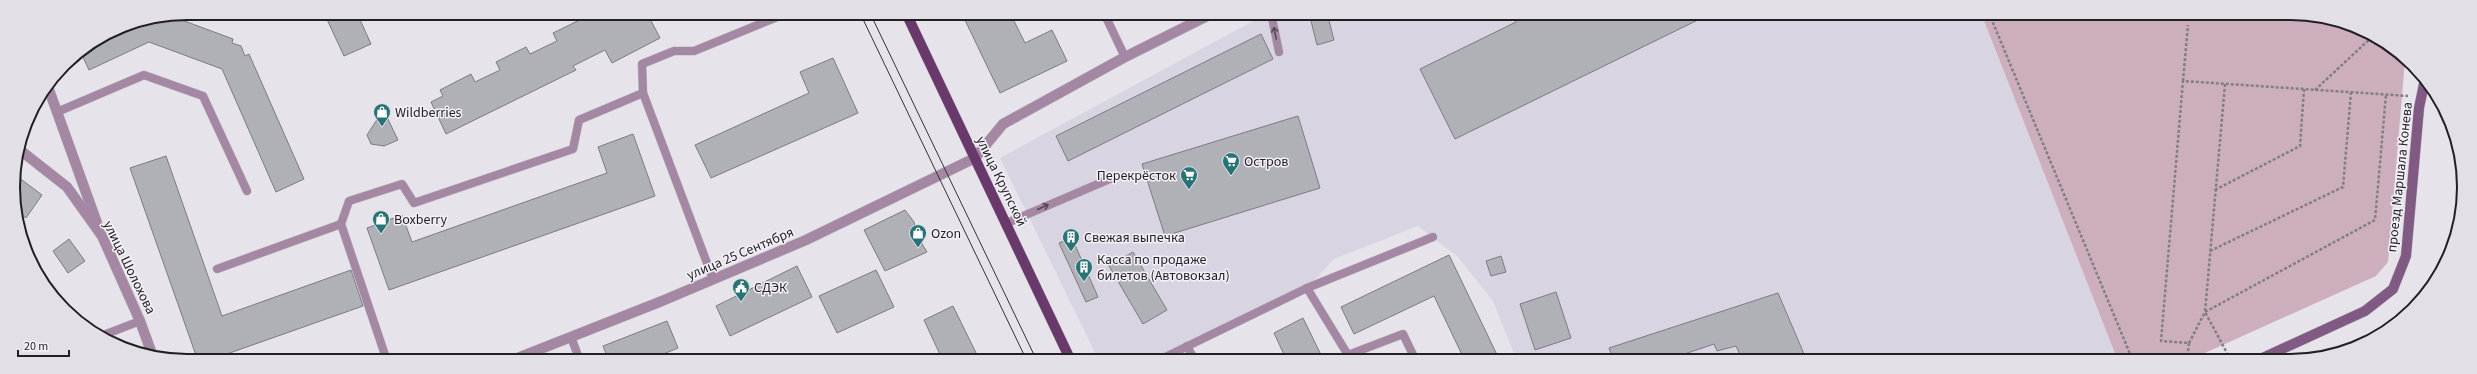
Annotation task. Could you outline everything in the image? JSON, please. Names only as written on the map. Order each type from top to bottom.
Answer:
[{"type":"main road","name":"улица Крупской","points":[[909,20],[1007,223],[1068,354]]},
{"type":"street","points":[[975,158],[1003,124],[1125,57],[1199,20]]},
{"type":"street","name":"проезд Маршала Конева","points":[[2271,354],[2365,311],[2393,289],[2406,256],[2419,108],[2423,87]]},
{"type":"street","points":[[50,92],[102,236]]},
{"type":"street","name":"улица Шолохова","points":[[23,153],[67,187],[102,236],[140,321],[151,350]]},
{"type":"street","name":"улица 25 Сентября","points":[[528,354],[712,280],[806,240],[975,158]]},
{"type":"lane","points":[[712,280],[643,93],[642,64],[674,51],[694,51],[770,20]]},
{"type":"lane","points":[[1107,20],[1125,57]]},
{"type":"lane","points":[[1272,20],[1279,52]]},
{"type":"lane","points":[[57,112],[144,74],[203,96],[247,191]]},
{"type":"lane","points":[[385,354],[341,224],[349,201],[402,184],[414,203],[573,149],[579,120],[643,93]]},
{"type":"lane","points":[[1007,223],[1112,178]]},
{"type":"lane","points":[[217,269],[341,224]]},
{"type":"lane","points":[[1171,354],[1307,288],[1433,237]]},
{"type":"lane","points":[[1307,288],[1347,354]]},
{"type":"lane","points":[[107,334],[140,321]]},
{"type":"lane","points":[[1353,354],[1403,334],[1413,354]]},
{"type":"lane","points":[[571,337],[577,354]]},
{"type":"lane","points":[[1187,346],[1191,354]]},
{"type":"path","points":[[1992,20],[2130,354]]},
{"type":"path","points":[[2188,25],[2161,341],[2189,343]]},
{"type":"path","points":[[2315,90],[2369,40]]},
{"type":"path","points":[[2183,81],[2411,96]]},
{"type":"path","points":[[2188,354],[2189,343],[2205,312],[2225,84]]},
{"type":"path","points":[[2216,190],[2300,146],[2304,89]]},
{"type":"path","points":[[2210,251],[2343,188],[2351,92]]},
{"type":"path","points":[[2205,312],[2375,220],[2386,94]]},
{"type":"path","points":[[2205,312],[2227,353]]},
{"type":"shaded area","points":[[1255,20],[1984,20],[2115,354],[1514,354],[1493,301],[1457,256],[1418,226],[1334,259],[1307,288],[1172,354],[1096,354],[1000,158]]},
{"type":"shaded area","points":[[1984,20],[2312,21],[2344,29],[2364,37],[2383,48],[2400,61],[2405,66],[2388,262],[2376,276],[2203,354],[2115,354]]},
{"type":"building","points":[[182,20],[233,39],[232,43],[241,46],[245,56],[249,54],[304,179],[276,192],[222,69],[149,42],[89,70],[83,57],[94,48],[113,37],[154,23]]},
{"type":"building","points":[[327,20],[360,20],[371,44],[344,56]]},
{"type":"building","points":[[580,20],[651,20],[660,38],[612,63],[605,50],[573,66],[576,70],[446,134],[431,102],[443,96],[440,90],[471,74],[475,82],[500,70],[496,62],[526,47],[530,54],[557,41],[553,33]]},
{"type":"building","points":[[965,20],[1014,20],[1025,43],[1052,30],[1067,61],[1000,93]]},
{"type":"building","points":[[1311,20],[1329,20],[1334,40],[1317,45]]},
{"type":"building","points":[[1515,20],[1698,20],[1455,139],[1420,69],[1516,22]]},
{"type":"building","points":[[1261,34],[1273,59],[1068,161],[1056,136]]},
{"type":"building","points":[[833,58],[858,113],[711,178],[695,145],[809,93],[800,72]]},
{"type":"building","name":"Wildberries","points":[[386,115],[398,140],[384,146],[371,144],[367,135],[378,118]]},
{"type":"building","name":"Остров","points":[[1298,116],[1320,188],[1165,236],[1142,164]]},
{"type":"building","points":[[633,134],[655,196],[389,290],[367,228],[402,215],[412,242],[607,173],[598,147]]},
{"type":"building","points":[[166,156],[222,316],[351,270],[363,306],[227,354],[196,354],[130,168]]},
{"type":"building","points":[[20,178],[42,195],[26,218],[22,215],[21,209]]},
{"type":"building","points":[[905,210],[914,222],[916,232],[922,235],[922,244],[927,252],[885,271],[864,230]]},
{"type":"building","points":[[1072,238],[1098,297],[1086,302],[1059,243]]},
{"type":"building","points":[[69,239],[85,261],[68,273],[53,251]]},
{"type":"building","points":[[1133,252],[1167,310],[1143,324],[1109,266]]},
{"type":"building","points":[[1449,255],[1497,354],[1462,354],[1434,296],[1354,334],[1341,307]]},
{"type":"building","points":[[1501,256],[1506,272],[1491,276],[1486,261]]},
{"type":"building","points":[[797,266],[812,297],[730,336],[716,306]]},
{"type":"building","points":[[876,270],[894,307],[837,333],[819,296]]},
{"type":"building","points":[[1556,292],[1571,338],[1535,350],[1520,304]]},
{"type":"building","points":[[1778,293],[1804,354],[1740,354],[1736,346],[1717,351],[1714,344],[1685,354],[1611,354],[1609,348]]},
{"type":"building","points":[[953,306],[977,354],[940,354],[924,320]]},
{"type":"building","points":[[1303,318],[1321,354],[1284,354],[1274,333]]},
{"type":"building","points":[[667,321],[678,348],[663,354],[606,354],[603,346]]},
{"type":"tram line","points":[[863,20],[1024,354]]},
{"type":"tram line","points":[[873,20],[1034,354]]},
{"type":"place","name":"Wildberries","points":[[382,127]]},
{"type":"place","name":"Остров","points":[[1231,176]]},
{"type":"place","name":"Перекрёсток","points":[[1189,190]]},
{"type":"place","name":"Boxberry","points":[[381,234]]},
{"type":"place","name":"Ozon","points":[[918,248]]},
{"type":"place","name":"Свежая выпечка","points":[[1071,252]]},
{"type":"place","name":"Касса по продаже билетов (Автовокзал)","points":[[1084,282]]},
{"type":"place","name":"СДЭК","points":[[741,302]]}]
